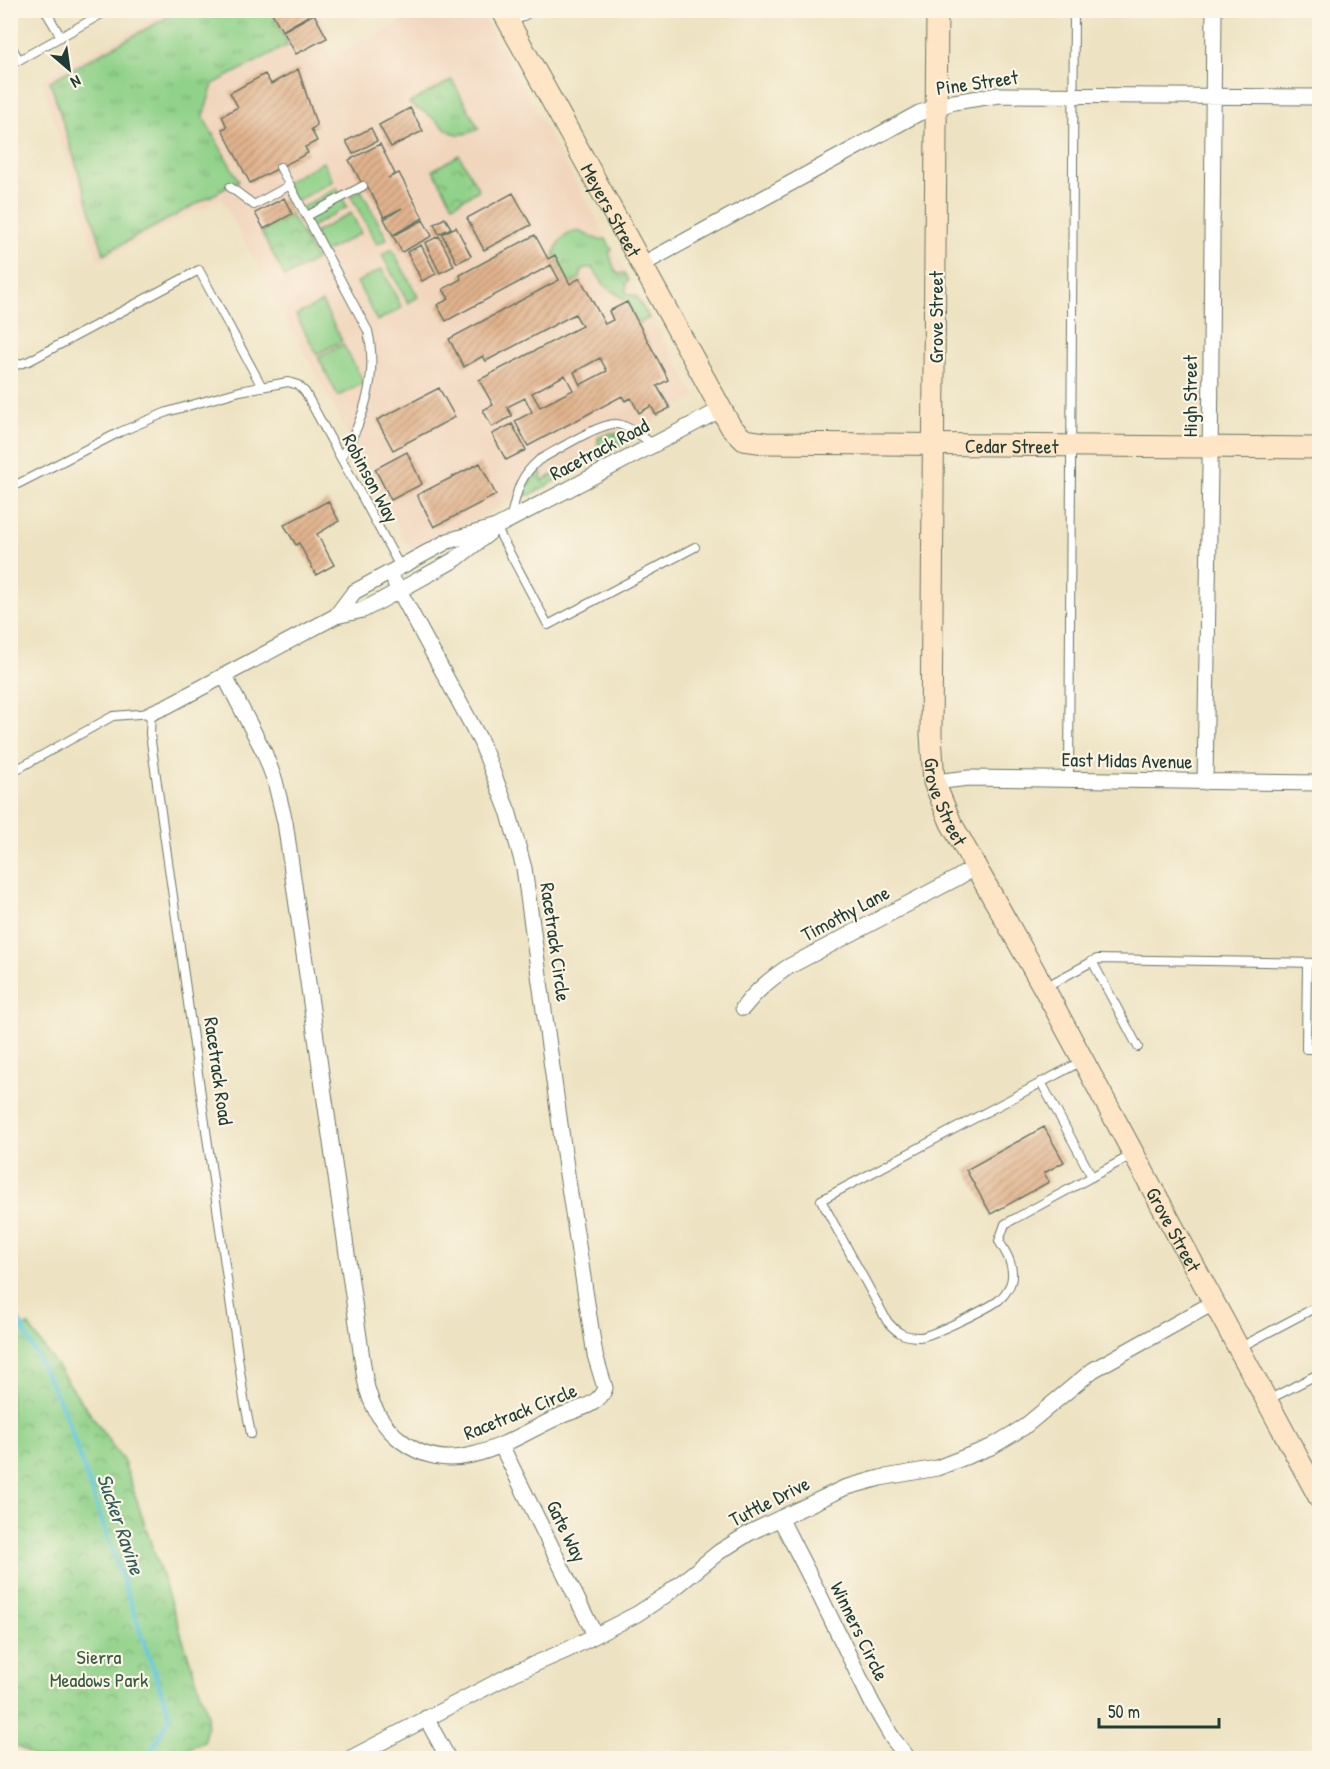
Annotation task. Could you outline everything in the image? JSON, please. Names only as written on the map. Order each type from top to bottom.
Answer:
[{"type":"street","points":[[505,16],[527,10]]},
{"type":"street","name":"Grove Street","points":[[937,10],[931,735],[934,782],[951,823],[1044,987],[1319,1498]]},
{"type":"street","name":"High Street","points":[[1205,782],[1214,10]]},
{"type":"street","name":"Meyers Street","points":[[505,16],[722,409]]},
{"type":"street","name":"Pine Street","points":[[643,264],[919,113],[954,102],[999,95],[1320,97]]},
{"type":"street","name":"Cedar Street","points":[[722,409],[737,434],[744,440],[754,442],[934,446],[1320,448]]},
{"type":"street","name":"Racetrack Road","points":[[336,616],[354,592],[397,580],[456,559],[503,524],[722,409]]},
{"type":"street","name":"Racetrack Road","points":[[151,713],[336,616],[363,610],[447,541],[503,524]]},
{"type":"street","name":"Racetrack Circle","points":[[224,675],[264,752],[275,782],[285,822],[370,1400],[381,1421],[405,1444],[436,1456],[459,1458],[480,1453],[558,1416],[597,1401],[605,1388],[595,1355],[524,868],[509,814],[481,742],[397,580]]},
{"type":"street","name":"East Midas Avenue","points":[[934,782],[969,778],[1320,783]]},
{"type":"street","name":"Timothy Lane","points":[[743,1008],[755,992],[788,968],[975,867]]},
{"type":"street","name":"Tuttle Drive","points":[[351,1758],[513,1673],[567,1650],[654,1604],[719,1552],[780,1518],[844,1488],[880,1478],[938,1468],[991,1447],[1024,1427],[1093,1370],[1213,1304]]},
{"type":"street","name":"Gate Way","points":[[501,1445],[595,1635]]},
{"type":"street","name":"Winners Circle","points":[[780,1518],[872,1703],[893,1739],[908,1758]]},
{"type":"street","points":[[426,1718],[448,1758]]},
{"type":"lane","points":[[45,10],[61,37]]},
{"type":"lane","points":[[1069,780],[1074,10]]},
{"type":"lane","points":[[10,44],[19,60],[104,12]]},
{"type":"lane","points":[[280,167],[368,331],[371,345],[372,365],[363,414],[341,457]]},
{"type":"lane","points":[[230,187],[254,205],[290,185]]},
{"type":"lane","points":[[306,216],[363,186]]},
{"type":"lane","points":[[10,367],[29,361],[198,270],[262,387],[166,412],[120,432],[10,488]]},
{"type":"lane","name":"Robinson Way","points":[[262,387],[288,382],[298,385],[305,392],[398,563],[397,580]]},
{"type":"lane","points":[[653,444],[618,424],[599,428],[533,465],[520,481],[503,524],[548,625],[695,547]]},
{"type":"lane","name":"Racetrack Road","points":[[10,774],[114,716],[151,713],[150,734],[251,1434]]},
{"type":"lane","points":[[1044,987],[1097,958],[1320,963]]},
{"type":"lane","points":[[1092,961],[1138,1047]]},
{"type":"lane","points":[[1307,963],[1306,1049],[1320,1049]]},
{"type":"lane","points":[[1083,1060],[821,1200],[887,1321],[896,1331],[909,1336],[921,1337],[935,1334],[999,1300],[1008,1290],[1012,1277],[1011,1265],[999,1241],[1005,1224],[1133,1155]]},
{"type":"lane","points":[[1041,1082],[1092,1177]]},
{"type":"lane","points":[[1238,1348],[1320,1305]]},
{"type":"lane","points":[[1266,1402],[1320,1373]]},
{"type":"shaded area","points":[[170,11],[318,11],[329,30],[322,40],[332,57],[423,11],[480,11],[696,397],[413,555],[221,198],[99,262],[41,80]]},
{"type":"green space","points":[[179,11],[271,11],[288,45],[213,84],[203,117],[239,181],[104,254],[50,81]]},
{"type":"green space","points":[[452,80],[479,129],[461,134],[449,131],[409,103]]},
{"type":"green space","points":[[459,155],[479,190],[453,205],[433,170]]},
{"type":"green space","points":[[323,162],[333,181],[295,202],[284,183]]},
{"type":"green space","points":[[337,188],[347,207],[309,228],[299,209]]},
{"type":"green space","points":[[361,190],[387,239],[377,244],[351,196]]},
{"type":"green space","points":[[351,213],[361,233],[323,253],[312,234]]},
{"type":"green space","points":[[291,215],[316,260],[285,277],[261,232]]},
{"type":"green space","points":[[578,231],[599,240],[606,239],[612,250],[609,252],[614,268],[618,274],[625,273],[629,280],[625,290],[628,294],[636,296],[649,318],[638,324],[629,303],[605,286],[593,268],[582,270],[580,278],[570,284],[554,253],[563,238]]},
{"type":"green space","points":[[392,249],[418,297],[408,303],[382,255]]},
{"type":"green space","points":[[382,269],[402,308],[377,321],[357,282]]},
{"type":"green space","points":[[322,302],[342,341],[317,354],[296,315]]},
{"type":"green space","points":[[343,344],[364,383],[338,396],[318,357]]},
{"type":"green space","points":[[611,433],[623,434],[632,439],[530,495],[525,495],[529,482],[539,469],[542,481],[598,450],[598,438]]},
{"type":"green space","name":"Sierra Meadows Park","points":[[28,1325],[124,1462],[208,1715],[204,1742],[164,1758],[36,1758],[11,1743],[10,1335]]},
{"type":"building","points":[[272,10],[304,10],[308,16],[282,31]]},
{"type":"building","points":[[314,14],[327,38],[296,54],[283,31]]},
{"type":"building","points":[[298,69],[317,126],[311,129],[317,141],[305,147],[308,153],[250,183],[222,129],[227,127],[222,116],[238,107],[230,93],[265,74],[271,84]]},
{"type":"building","points":[[410,108],[423,131],[391,147],[379,125]]},
{"type":"building","points":[[371,128],[377,141],[353,154],[346,141]]},
{"type":"building","points":[[380,144],[395,174],[388,178],[399,173],[423,218],[393,235],[384,219],[402,208],[384,217],[368,187],[365,189],[349,160]]},
{"type":"building","points":[[513,193],[531,225],[484,250],[467,218]]},
{"type":"building","points":[[284,198],[292,214],[264,229],[255,213]]},
{"type":"building","points":[[445,218],[451,228],[439,234],[434,224]]},
{"type":"building","points":[[423,220],[432,236],[402,252],[393,236]]},
{"type":"building","points":[[456,227],[471,256],[457,263],[442,234]]},
{"type":"building","points":[[535,235],[548,259],[555,255],[570,284],[580,278],[605,324],[613,320],[609,311],[627,302],[668,380],[657,386],[670,408],[656,415],[651,406],[639,413],[631,398],[625,401],[622,396],[528,446],[515,421],[532,412],[525,398],[507,407],[512,416],[492,427],[483,410],[493,405],[479,380],[582,326],[575,314],[486,361],[483,356],[464,367],[449,339],[559,280],[551,265],[446,321],[437,305],[449,299],[443,289],[461,279],[460,275]],"holes":[[[600,358],[607,371],[580,385],[574,372]],[[565,375],[573,390],[540,407],[532,393]]]},
{"type":"building","points":[[439,236],[454,266],[440,273],[425,243]]},
{"type":"building","points":[[421,245],[436,274],[422,281],[407,252]]},
{"type":"building","points":[[439,388],[455,417],[393,450],[377,420]]},
{"type":"building","points":[[512,424],[526,450],[506,460],[492,434]]},
{"type":"building","points":[[407,452],[422,484],[391,500],[375,469]]},
{"type":"building","points":[[480,463],[496,495],[434,527],[417,495]]},
{"type":"building","points":[[328,501],[339,521],[317,534],[334,565],[316,575],[299,543],[296,545],[284,525]]},
{"type":"building","points":[[1044,1127],[1064,1162],[1044,1173],[1049,1182],[991,1214],[966,1170]]},
{"type":"waterway","name":"Sucker Ravine","points":[[10,1303],[63,1408],[170,1717],[147,1758]]}]
